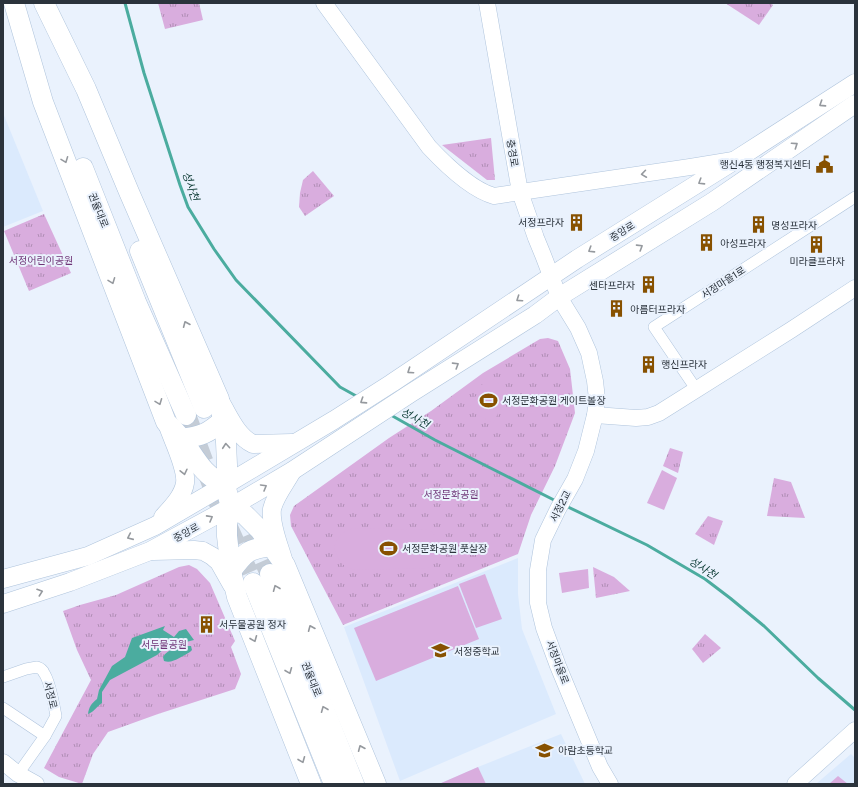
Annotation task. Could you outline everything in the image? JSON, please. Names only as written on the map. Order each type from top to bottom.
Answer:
[{"type":"highway","name":"권율대로","points":[[15,3],[136,302],[203,407]]},
{"type":"highway","points":[[15,3],[43,102],[166,422],[181,439],[198,464],[216,481],[226,485]]},
{"type":"highway","points":[[41,3],[203,407],[223,420]]},
{"type":"highway","points":[[44,3],[86,89],[129,192],[203,407]]},
{"type":"highway","points":[[181,439],[196,437],[210,432],[223,420]]},
{"type":"highway","points":[[223,420],[227,465],[226,485],[231,507],[227,536],[231,571],[237,597],[312,784]]},
{"type":"highway","points":[[231,507],[245,515],[260,530],[271,546],[269,574],[376,784]]},
{"type":"highway","points":[[231,571],[247,552],[253,549],[271,546]]},
{"type":"highway","name":"권율대로","points":[[269,574],[334,784]]},
{"type":"highway","name":"권율대로","points":[[269,574],[354,784]]},
{"type":"main road","points":[[324,3],[429,147],[460,176],[486,194],[494,196],[682,169],[737,159]]},
{"type":"main road","name":"충경로","points":[[487,3],[520,192],[559,297]]},
{"type":"main road","name":"중앙로","points":[[3,579],[88,556],[154,526],[226,485],[392,383],[577,259],[855,83]]},
{"type":"main road","points":[[855,104],[712,202],[559,297],[578,328],[589,353],[597,399],[595,415],[636,418],[648,417],[659,413],[855,288]]},
{"type":"main road","name":"중앙로","points":[[3,604],[70,582],[150,551],[231,507],[292,471],[411,393],[535,315],[559,297]]},
{"type":"main road","points":[[203,407],[238,432],[248,442],[253,444],[297,442]]},
{"type":"main road","name":"서정2교","points":[[546,534],[575,479],[586,451],[595,415]]},
{"type":"main road","points":[[154,526],[175,504],[185,484],[184,472],[166,422]]},
{"type":"main road","points":[[269,574],[275,530],[272,508],[292,471]]},
{"type":"main road","name":"서정마을로","points":[[546,534],[543,540],[538,570],[538,603],[544,628],[558,666],[600,767],[610,784]]},
{"type":"main road","points":[[150,551],[203,551],[219,562],[237,597]]},
{"type":"main road","points":[[795,784],[851,734]]},
{"type":"main road","points":[[3,762],[18,774],[36,784]]},
{"type":"street","name":"서정마을1로","points":[[696,389],[654,327],[855,198]]},
{"type":"street","name":"서정로","points":[[3,677],[26,669],[37,667],[42,669],[48,684],[56,716],[45,736],[18,774]]},
{"type":"street","points":[[3,708],[45,736]]},
{"type":"shaded area","points":[[3,113],[43,211],[3,227]]},
{"type":"shaded area","name":"서정중학교","points":[[518,558],[518,594],[522,629],[556,714],[400,781],[344,627]]},
{"type":"shaded area","points":[[165,626],[163,630],[174,637],[179,631],[186,629],[194,640],[166,647],[157,655],[110,680],[102,692],[102,703],[88,714],[90,707],[97,699],[99,690],[112,666],[125,657],[132,638]]},
{"type":"shaded area","points":[[191,646],[192,650],[190,652],[174,661],[164,661],[163,657],[165,654],[174,648]]},
{"type":"shaded area","name":"아람초등학교","points":[[561,734],[585,784],[439,784],[478,767]]},
{"type":"shaded area","points":[[851,754],[855,758],[855,784],[816,784]]},
{"type":"green space","points":[[158,3],[199,3],[203,20],[165,29]]},
{"type":"green space","points":[[725,3],[770,3],[773,5],[759,25]]},
{"type":"green space","points":[[491,138],[495,180],[487,180],[442,145]]},
{"type":"green space","points":[[313,171],[334,196],[305,216],[299,207],[300,193],[303,180]]},
{"type":"green space","name":"서정어린이공원","points":[[44,214],[71,273],[29,291],[4,231]]},
{"type":"green space","name":"서정문화공원","points":[[548,338],[558,341],[570,369],[575,413],[555,466],[531,515],[518,554],[343,625],[291,526],[290,515],[294,506],[483,373],[540,339]]},
{"type":"green space","name":"서정문화공원 게이트볼장","points":[[487,376],[510,390],[493,423],[468,410]]},
{"type":"green space","points":[[670,448],[683,452],[678,473],[663,466]]},
{"type":"green space","points":[[662,470],[677,478],[664,510],[647,503]]},
{"type":"green space","points":[[774,478],[791,482],[805,518],[767,516]]},
{"type":"green space","points":[[708,516],[723,521],[714,545],[695,534]]},
{"type":"green space","points":[[354,528],[429,530],[438,539],[440,544],[439,554],[427,568],[351,569],[342,563],[334,548],[341,535]]},
{"type":"green space","name":"서두물공원","points":[[189,565],[197,569],[210,583],[235,641],[231,647],[241,674],[235,689],[108,732],[93,754],[82,784],[59,777],[44,768],[91,680],[77,650],[63,611],[116,595],[179,567]]},
{"type":"green space","points":[[593,567],[614,577],[630,591],[596,598]]},
{"type":"green space","points":[[588,569],[589,588],[562,593],[559,573]]},
{"type":"green space","points":[[485,574],[502,619],[476,628],[459,584]]},
{"type":"green space","points":[[458,586],[479,639],[376,681],[354,628]]},
{"type":"green space","points":[[705,634],[721,648],[703,663],[692,649]]},
{"type":"green space","points":[[478,767],[486,784],[439,784]]},
{"type":"green space","points":[[838,776],[848,784],[829,784]]},
{"type":"waterway","name":"성사천","points":[[125,3],[144,73],[188,207],[214,249],[236,280],[340,387],[358,397]]},
{"type":"waterway","name":"성사천","points":[[389,414],[435,440],[556,501]]},
{"type":"waterway","name":"성사천","points":[[566,506],[647,545],[705,579],[764,626],[818,678],[855,710]]},
{"type":"tunnel","points":[[186,415],[227,525],[253,583]]},
{"type":"tunnel","points":[[252,533],[270,574]]},
{"type":"place","name":"행신4동 행정복지센터","points":[[824,164]]},
{"type":"place","name":"서정프라자","points":[[577,222]]},
{"type":"place","name":"명성프라자","points":[[758,225]]},
{"type":"place","name":"아성프라자","points":[[707,243]]},
{"type":"place","name":"미라클프라자","points":[[817,244]]},
{"type":"place","name":"센타프라자","points":[[648,285]]},
{"type":"place","name":"아름터프라자","points":[[617,309]]},
{"type":"place","name":"행신프라자","points":[[648,364]]},
{"type":"place","name":"서정문화공원 게이트볼장","points":[[489,400]]},
{"type":"place","name":"서정문화공원 풋살장","points":[[389,548]]},
{"type":"place","name":"서두물공원 정자","points":[[206,624]]},
{"type":"place","name":"서정중학교","points":[[441,651]]},
{"type":"place","name":"아람초등학교","points":[[545,750]]}]
